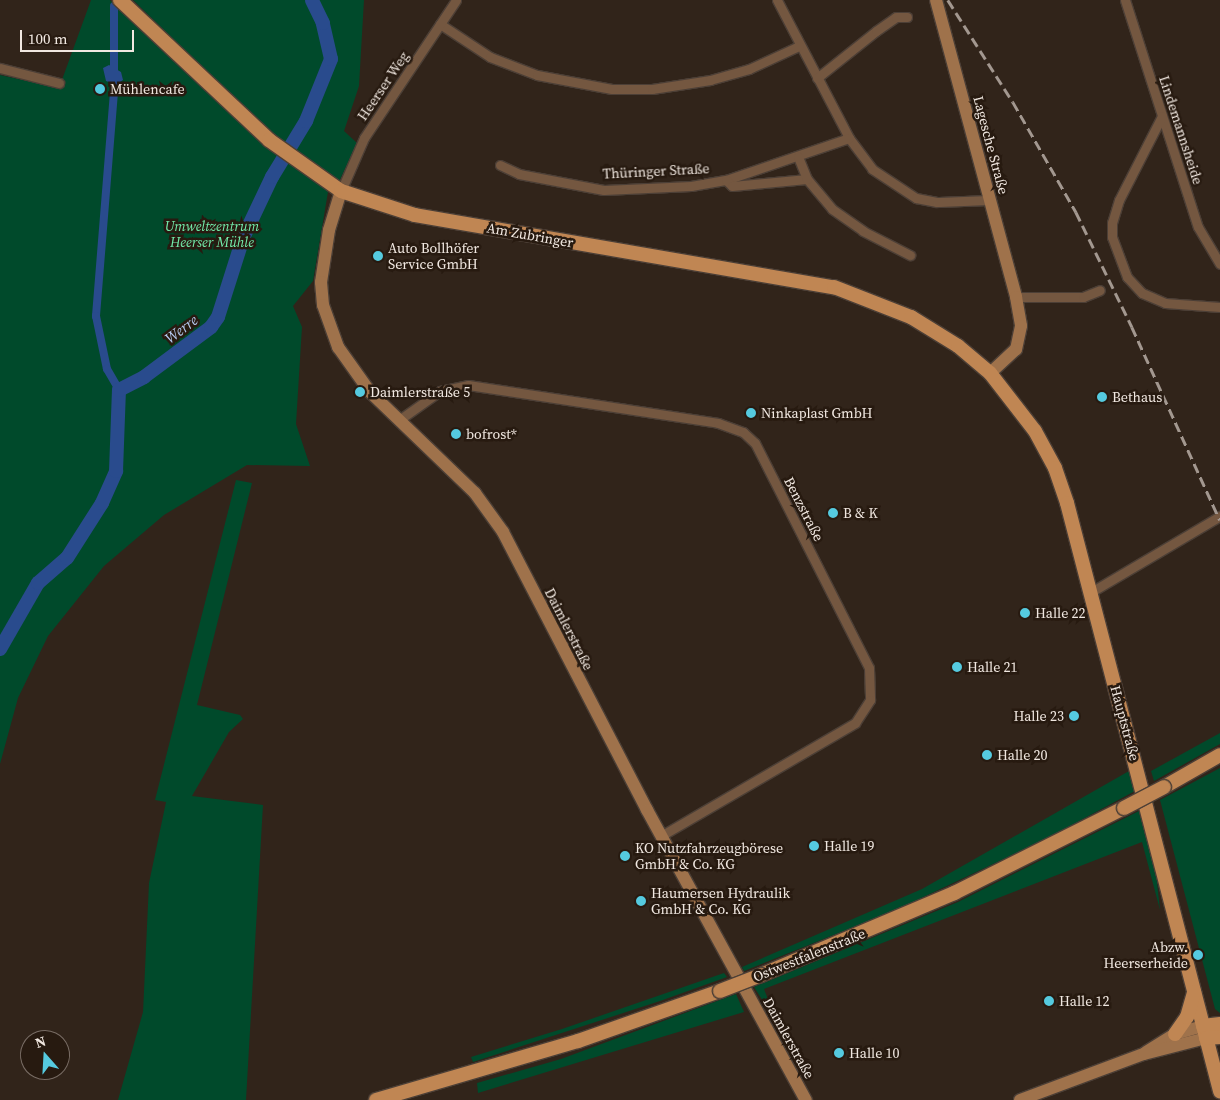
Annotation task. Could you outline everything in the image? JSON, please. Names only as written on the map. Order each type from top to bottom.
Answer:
[{"type":"main road","name":"Am Zubringer","points":[[120,0],[269,140],[302,167],[341,190],[415,215],[834,286],[911,317],[958,346],[990,373]]},
{"type":"main road","name":"Hauptstraße","points":[[990,373],[1035,431],[1055,468],[1091,592],[1194,992],[1210,1034],[1220,1091]]},
{"type":"main road","name":"Ostwestfalenstraße","points":[[376,1100],[475,1073],[720,991],[761,975],[954,892],[1124,808],[1220,755]]},
{"type":"main road","points":[[1175,1034],[1187,1017],[1194,992]]},
{"type":"main road","points":[[1210,1034],[1220,1024]]},
{"type":"street","name":"Heerser Weg","points":[[341,190],[364,138],[456,0]]},
{"type":"street","points":[[777,0],[799,46],[849,138],[881,176],[916,198],[937,202],[990,200]]},
{"type":"street","name":"Lagesche Straße","points":[[936,0],[1016,297],[1021,326],[1016,349],[990,373]]},
{"type":"street","name":"Lindemannsheide","points":[[1125,0],[1198,227],[1220,264]]},
{"type":"street","points":[[817,78],[896,17],[907,17]]},
{"type":"street","points":[[440,24],[490,57],[528,72],[612,89],[652,90],[710,80],[749,69],[799,46]]},
{"type":"street","points":[[0,68],[59,84]]},
{"type":"street","points":[[1162,116],[1119,200],[1112,223],[1112,237],[1127,276],[1142,293],[1165,302],[1220,307]]},
{"type":"street","name":"Thüringer Straße","points":[[500,165],[519,174],[604,190],[691,186],[726,180],[798,157],[849,138]]},
{"type":"street","points":[[798,157],[806,180],[832,209],[863,231],[910,255]]},
{"type":"street","name":"Thüringer Straße","points":[[726,180],[732,186],[806,180]]},
{"type":"street","name":"Daimlerstraße","points":[[341,190],[322,269],[323,305],[345,360],[370,392],[475,494],[502,532],[661,836],[806,1100]]},
{"type":"street","points":[[1016,297],[1083,297],[1100,290]]},
{"type":"street","name":"Benzstraße","points":[[399,420],[440,391],[468,385],[719,424],[743,432],[755,443],[867,662],[872,678],[870,700],[855,723],[661,836]]},
{"type":"street","points":[[1091,592],[1220,516]]},
{"type":"street","points":[[1144,1054],[1175,1034],[1210,1034]]},
{"type":"street","points":[[1020,1100],[1144,1054],[1210,1034]]},
{"type":"green space","name":"Umweltzentrum Heerser Mühle","points":[[91,0],[110,0],[328,192],[313,281],[293,306],[302,327],[296,424],[310,466],[247,465],[164,515],[104,566],[48,636],[18,698],[0,764],[0,75],[59,88]]},
{"type":"green space","points":[[133,0],[364,0],[359,86],[344,131],[357,143],[338,184],[267,130]]},
{"type":"green space","points":[[236,480],[252,483],[197,705],[240,715],[243,719],[229,732],[192,796],[263,805],[246,1100],[118,1100],[143,1012],[149,883],[166,802],[155,800]]},
{"type":"green space","points":[[1220,733],[1220,744],[1154,781],[1151,771]]},
{"type":"green space","points":[[1220,768],[1220,1013],[1215,1009],[1160,800]]},
{"type":"green space","points":[[1129,771],[1135,791],[1042,841],[896,910],[744,971],[742,967],[922,889]]},
{"type":"green space","points":[[1139,811],[1156,873],[1160,910],[1142,842],[764,989],[778,1025],[754,987],[958,902]]},
{"type":"green space","points":[[724,973],[727,977],[660,1001],[473,1062],[471,1057],[562,1029]]},
{"type":"green space","points":[[736,994],[744,1012],[478,1093],[477,1083],[561,1059]]},
{"type":"water","points":[[109,65],[121,72],[123,80],[117,84],[117,95],[112,95],[112,83],[106,81],[103,68]]},
{"type":"waterway","name":"Werre","points":[[0,649],[38,583],[67,558],[102,503],[116,471],[119,390],[144,377],[211,327],[218,317],[243,238],[272,177],[306,121],[331,59],[323,23],[312,0]]},
{"type":"waterway","points":[[114,6],[114,92],[96,316],[107,369],[119,390]]},
{"type":"railway","points":[[948,0],[1013,102],[1076,212],[1132,327],[1220,520]]},
{"type":"place","name":"Mühlencafe","points":[[100,89]]},
{"type":"place","name":"Auto Bollhöfer Service GmbH","points":[[378,256]]},
{"type":"place","name":"Daimlerstraße 5","points":[[360,392]]},
{"type":"place","name":"Bethaus","points":[[1102,397]]},
{"type":"place","name":"Ninkaplast GmbH","points":[[751,413]]},
{"type":"place","name":"bofrost*","points":[[456,434]]},
{"type":"place","name":"B & K","points":[[833,513]]},
{"type":"place","name":"Halle 22","points":[[1025,613]]},
{"type":"place","name":"Halle 21","points":[[957,667]]},
{"type":"place","name":"Halle 23","points":[[1074,716]]},
{"type":"place","name":"Halle 20","points":[[987,755]]},
{"type":"place","name":"Halle 19","points":[[814,846]]},
{"type":"place","name":"KO Nutzfahrzeugbörese GmbH & Co. KG","points":[[625,856]]},
{"type":"place","name":"Haumersen Hydraulik GmbH & Co. KG","points":[[641,901]]},
{"type":"place","name":"Abzw. Heerserheide","points":[[1198,955]]},
{"type":"place","name":"Halle 12","points":[[1049,1001]]},
{"type":"place","name":"Halle 10","points":[[839,1053]]}]
